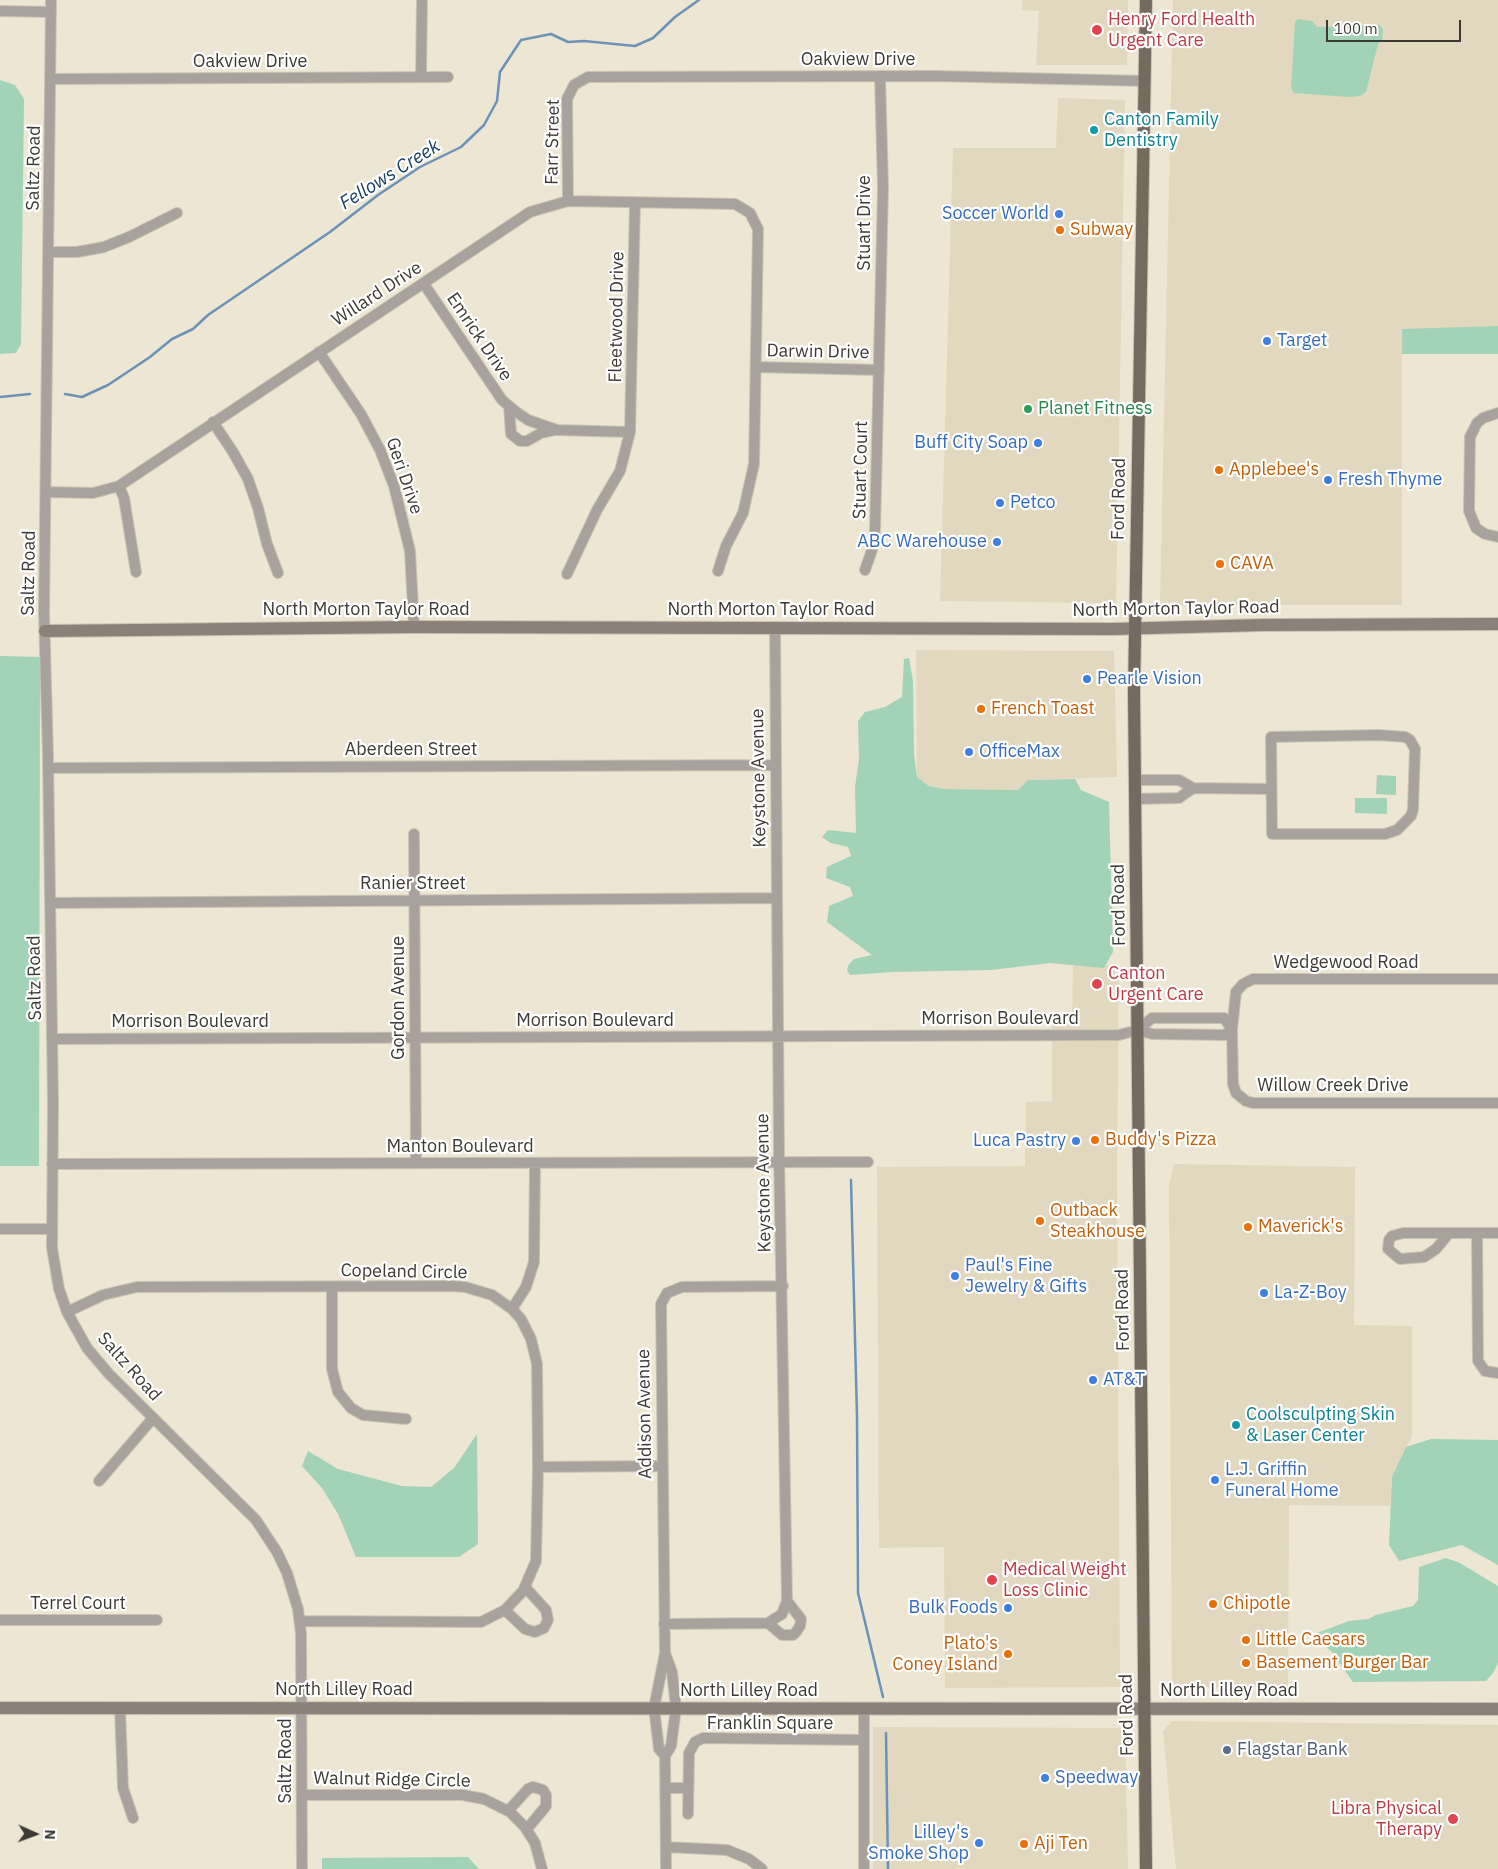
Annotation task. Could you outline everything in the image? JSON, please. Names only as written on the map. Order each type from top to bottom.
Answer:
[{"type":"main road","name":"Ford Road","points":[[1146,0],[1135,628],[1135,799],[1146,1869]]},
{"type":"street","name":"Saltz Road","points":[[51,0],[52,79],[45,631],[52,1039],[52,1229],[55,1271],[67,1312],[96,1360],[243,1506],[264,1531],[287,1573],[300,1621],[303,1794],[302,1869]]},
{"type":"street","points":[[421,77],[422,0]]},
{"type":"street","points":[[0,11],[51,12]]},
{"type":"street","name":"Oakview Drive","points":[[574,85],[582,79],[603,77],[880,76],[1144,80]]},
{"type":"street","name":"Stuart Drive","points":[[879,370],[883,188],[880,152],[880,76]]},
{"type":"street","name":"Oakview Drive","points":[[52,79],[448,77]]},
{"type":"street","name":"Farr Street","points":[[568,201],[567,99],[574,85]]},
{"type":"street","name":"Willard Drive","points":[[47,492],[93,492],[119,486],[318,352],[424,284],[520,217],[539,208],[568,201],[728,203],[748,210],[758,228],[756,367]]},
{"type":"street","name":"Fleetwood Drive","points":[[567,574],[597,510],[620,471],[630,432],[635,202]]},
{"type":"street","points":[[49,252],[77,252],[104,247],[129,237],[177,212]]},
{"type":"street","name":"Emrick Drive","points":[[424,284],[486,378],[509,406],[528,420],[557,430]]},
{"type":"street","name":"Geri Drive","points":[[318,352],[362,414],[380,450],[394,486],[410,550],[414,627]]},
{"type":"street","points":[[718,571],[726,546],[743,513],[752,482],[756,367]]},
{"type":"street","name":"Darwin Drive","points":[[756,367],[879,370]]},
{"type":"street","name":"Stuart Court","points":[[864,570],[872,550],[875,530],[879,370]]},
{"type":"street","name":"Emrick Drive","points":[[509,406],[511,434],[520,441],[527,441],[541,433],[557,430],[630,432]]},
{"type":"street","points":[[1498,413],[1489,415],[1477,423],[1470,440],[1468,510],[1476,528],[1485,534],[1498,537]]},
{"type":"street","points":[[213,422],[248,479],[267,544],[278,573]]},
{"type":"street","points":[[119,486],[124,498],[136,572]]},
{"type":"street","name":"North Morton Taylor Road","points":[[45,631],[414,627],[1135,628],[1263,625],[1498,624]]},
{"type":"street","name":"Keystone Avenue","points":[[775,628],[779,1162],[783,1286],[787,1601]]},
{"type":"street","points":[[1398,736],[1410,740],[1414,745],[1414,809],[1411,816],[1397,830],[1389,834],[1272,834],[1270,788],[1271,737],[1398,736]]},
{"type":"street","name":"Aberdeen Street","points":[[48,768],[775,766]]},
{"type":"street","points":[[1135,780],[1179,780],[1193,788],[1270,788]]},
{"type":"street","points":[[1135,799],[1178,798],[1193,788]]},
{"type":"street","name":"Gordon Avenue","points":[[414,834],[416,1163]]},
{"type":"street","name":"Ranier Street","points":[[50,903],[777,898]]},
{"type":"street","name":"Wedgewood Road","points":[[1232,1029],[1236,992],[1243,984],[1253,980],[1498,979]]},
{"type":"street","points":[[1152,1018],[1224,1018],[1232,1029],[1225,1035],[1152,1034],[1138,1030],[1152,1018]]},
{"type":"street","name":"Willow Creek Drive","points":[[1232,1029],[1233,1084],[1236,1093],[1246,1101],[1263,1103],[1498,1103]]},
{"type":"street","name":"Morrison Boulevard","points":[[52,1039],[1119,1035],[1138,1030]]},
{"type":"street","name":"Manton Boulevard","points":[[52,1164],[868,1162]]},
{"type":"street","points":[[512,1310],[526,1287],[534,1262],[535,1163]]},
{"type":"street","points":[[0,1229],[52,1229]]},
{"type":"street","points":[[1449,1234],[1436,1249],[1424,1257],[1400,1258],[1388,1249],[1389,1240],[1396,1234],[1498,1233]]},
{"type":"street","points":[[1477,1234],[1478,1361],[1485,1371],[1498,1373]]},
{"type":"street","name":"Addison Avenue","points":[[665,1756],[659,1749],[654,1708],[665,1653],[660,1309],[663,1299],[672,1289],[682,1287],[783,1286]]},
{"type":"street","name":"Copeland Circle","points":[[67,1312],[102,1295],[137,1287],[465,1287],[492,1295],[512,1310],[526,1328],[536,1354],[538,1467],[536,1561],[525,1587],[506,1610],[480,1622],[300,1621]]},
{"type":"street","points":[[332,1287],[332,1369],[338,1392],[351,1408],[363,1414],[406,1419]]},
{"type":"street","points":[[99,1481],[153,1418]]},
{"type":"street","points":[[538,1467],[662,1466]]},
{"type":"street","points":[[506,1610],[525,1629],[536,1632],[544,1628],[548,1620],[546,1610],[525,1587]]},
{"type":"street","points":[[768,1623],[782,1635],[793,1635],[796,1632],[800,1626],[800,1619],[787,1601]]},
{"type":"street","points":[[664,1624],[768,1623],[782,1614],[787,1601]]},
{"type":"street","name":"Terrel Court","points":[[0,1620],[156,1620]]},
{"type":"street","name":"Addison Avenue","points":[[665,1653],[672,1672],[676,1708],[671,1746],[665,1756],[666,1869]]},
{"type":"street","name":"North Lilley Road","points":[[0,1708],[1498,1709]]},
{"type":"street","points":[[120,1708],[124,1788],[133,1818]]},
{"type":"street","points":[[864,1708],[864,1869]]},
{"type":"street","name":"Franklin Square","points":[[688,1814],[689,1753],[696,1742],[703,1738],[864,1740]]},
{"type":"street","points":[[508,1810],[528,1789],[533,1787],[543,1790],[546,1795],[546,1806],[527,1829]]},
{"type":"street","points":[[665,1788],[688,1788]]},
{"type":"street","name":"Walnut Ridge Circle","points":[[303,1794],[463,1795],[484,1798],[508,1810],[527,1829],[535,1844],[542,1869]]},
{"type":"street","points":[[666,1847],[727,1850],[749,1859],[762,1869]]},
{"type":"shaded area","points":[[1022,0],[1128,0],[1127,65],[1036,65],[1039,11],[1022,10]]},
{"type":"shaded area","points":[[1173,0],[1498,0],[1498,326],[1402,330],[1402,605],[1160,605]]},
{"type":"shaded area","points":[[1058,98],[1125,100],[1116,605],[1105,603],[940,601],[953,148],[1056,148]]},
{"type":"shaded area","points":[[916,650],[1114,651],[1117,777],[1028,780],[1018,790],[944,789],[929,786],[917,777]]},
{"type":"shaded area","points":[[1073,965],[1119,966],[1117,1166],[1120,1687],[945,1688],[944,1547],[879,1548],[877,1167],[1025,1166],[1026,1102],[1052,1101],[1052,1022],[1072,1022]]},
{"type":"shaded area","points":[[1174,1164],[1355,1167],[1354,1325],[1412,1326],[1412,1436],[1392,1477],[1390,1506],[1289,1505],[1288,1686],[1172,1688],[1169,1186]]},
{"type":"shaded area","points":[[1172,1721],[1498,1725],[1498,1869],[1176,1869],[1163,1731]]},
{"type":"shaded area","points":[[873,1727],[1125,1728],[1128,1869],[873,1869]]},
{"type":"green space","points":[[1298,19],[1312,21],[1317,27],[1380,25],[1383,30],[1382,41],[1378,44],[1366,92],[1360,96],[1349,97],[1294,93],[1291,88],[1295,22]]},
{"type":"green space","points":[[0,80],[15,85],[24,99],[21,344],[16,353],[0,354]]},
{"type":"green space","points":[[1498,326],[1498,354],[1402,354],[1402,329]]},
{"type":"green space","points":[[0,656],[40,657],[39,1166],[0,1166]]},
{"type":"green space","points":[[909,658],[913,681],[914,755],[917,777],[929,786],[944,789],[1018,790],[1028,780],[1075,779],[1081,790],[1109,802],[1113,952],[1104,968],[1050,963],[991,970],[892,972],[850,975],[847,970],[849,964],[854,959],[872,955],[827,922],[829,906],[853,896],[850,887],[826,878],[827,867],[851,856],[848,847],[831,843],[822,837],[828,830],[856,833],[855,787],[859,759],[858,721],[865,712],[885,707],[902,697],[904,659]]},
{"type":"green space","points":[[1377,775],[1396,776],[1396,795],[1376,794]]},
{"type":"green space","points":[[1355,798],[1387,798],[1387,814],[1355,813]]},
{"type":"green space","points":[[477,1434],[478,1544],[459,1557],[356,1557],[338,1514],[322,1488],[302,1466],[308,1451],[338,1469],[402,1486],[431,1487],[454,1468]]},
{"type":"green space","points":[[1431,1439],[1498,1440],[1498,1565],[1462,1545],[1399,1561],[1389,1545],[1392,1477],[1406,1447]]},
{"type":"green space","points":[[1446,1558],[1460,1563],[1498,1586],[1498,1663],[1493,1673],[1486,1681],[1353,1682],[1331,1651],[1318,1641],[1317,1633],[1349,1621],[1368,1619],[1376,1615],[1413,1606],[1418,1600],[1419,1567]]},
{"type":"green space","points":[[468,1857],[479,1869],[322,1869],[322,1858]]},
{"type":"waterway","name":"Fellows Creek","points":[[65,394],[82,397],[108,385],[150,357],[172,339],[193,329],[208,315],[330,232],[378,195],[420,167],[461,147],[484,125],[497,101],[500,72],[521,40],[551,34],[568,42],[584,41],[635,46],[653,38],[675,17],[699,0]]},
{"type":"waterway","name":"Fellows Creek","points":[[0,397],[30,394]]},
{"type":"waterway","points":[[851,1180],[857,1417],[858,1593],[883,1697]]},
{"type":"waterway","points":[[886,1733],[888,1869]]},
{"type":"place","name":"Henry Ford Health Urgent Care","points":[[1097,30]]},
{"type":"place","name":"Canton Family Dentistry","points":[[1094,130]]},
{"type":"place","name":"Soccer World","points":[[1059,214]]},
{"type":"place","name":"Subway","points":[[1060,230]]},
{"type":"place","name":"Target","points":[[1267,341]]},
{"type":"place","name":"Planet Fitness","points":[[1028,409]]},
{"type":"place","name":"Buff City Soap","points":[[1038,443]]},
{"type":"place","name":"Applebee's","points":[[1219,470]]},
{"type":"place","name":"Fresh Thyme","points":[[1328,480]]},
{"type":"place","name":"Petco","points":[[1000,503]]},
{"type":"place","name":"ABC Warehouse","points":[[997,542]]},
{"type":"place","name":"CAVA","points":[[1220,564]]},
{"type":"place","name":"Pearle Vision","points":[[1087,679]]},
{"type":"place","name":"French Toast","points":[[981,709]]},
{"type":"place","name":"OfficeMax","points":[[969,752]]},
{"type":"place","name":"Canton Urgent Care","points":[[1097,984]]},
{"type":"place","name":"Buddy's Pizza","points":[[1095,1140]]},
{"type":"place","name":"Luca Pastry","points":[[1076,1141]]},
{"type":"place","name":"Outback Steakhouse","points":[[1040,1221]]},
{"type":"place","name":"Maverick's","points":[[1248,1227]]},
{"type":"place","name":"Paul's Fine Jewelry & Gifts","points":[[955,1276]]},
{"type":"place","name":"La-Z-Boy","points":[[1264,1293]]},
{"type":"place","name":"AT&T","points":[[1093,1380]]},
{"type":"place","name":"Coolsculpting Skin & Laser Center","points":[[1236,1425]]},
{"type":"place","name":"L.J. Griffin Funeral Home","points":[[1215,1480]]},
{"type":"place","name":"Medical Weight Loss Clinic","points":[[992,1580]]},
{"type":"place","name":"Chipotle","points":[[1213,1604]]},
{"type":"place","name":"Bulk Foods","points":[[1008,1608]]},
{"type":"place","name":"Little Caesars","points":[[1246,1640]]},
{"type":"place","name":"Plato's Coney Island","points":[[1008,1654]]},
{"type":"place","name":"Basement Burger Bar","points":[[1246,1663]]},
{"type":"place","name":"Flagstar Bank","points":[[1227,1750]]},
{"type":"place","name":"Speedway","points":[[1045,1778]]},
{"type":"place","name":"Libra Physical Therapy","points":[[1453,1819]]},
{"type":"place","name":"Lilley's Smoke Shop","points":[[979,1843]]},
{"type":"place","name":"Aji Ten","points":[[1024,1844]]}]
